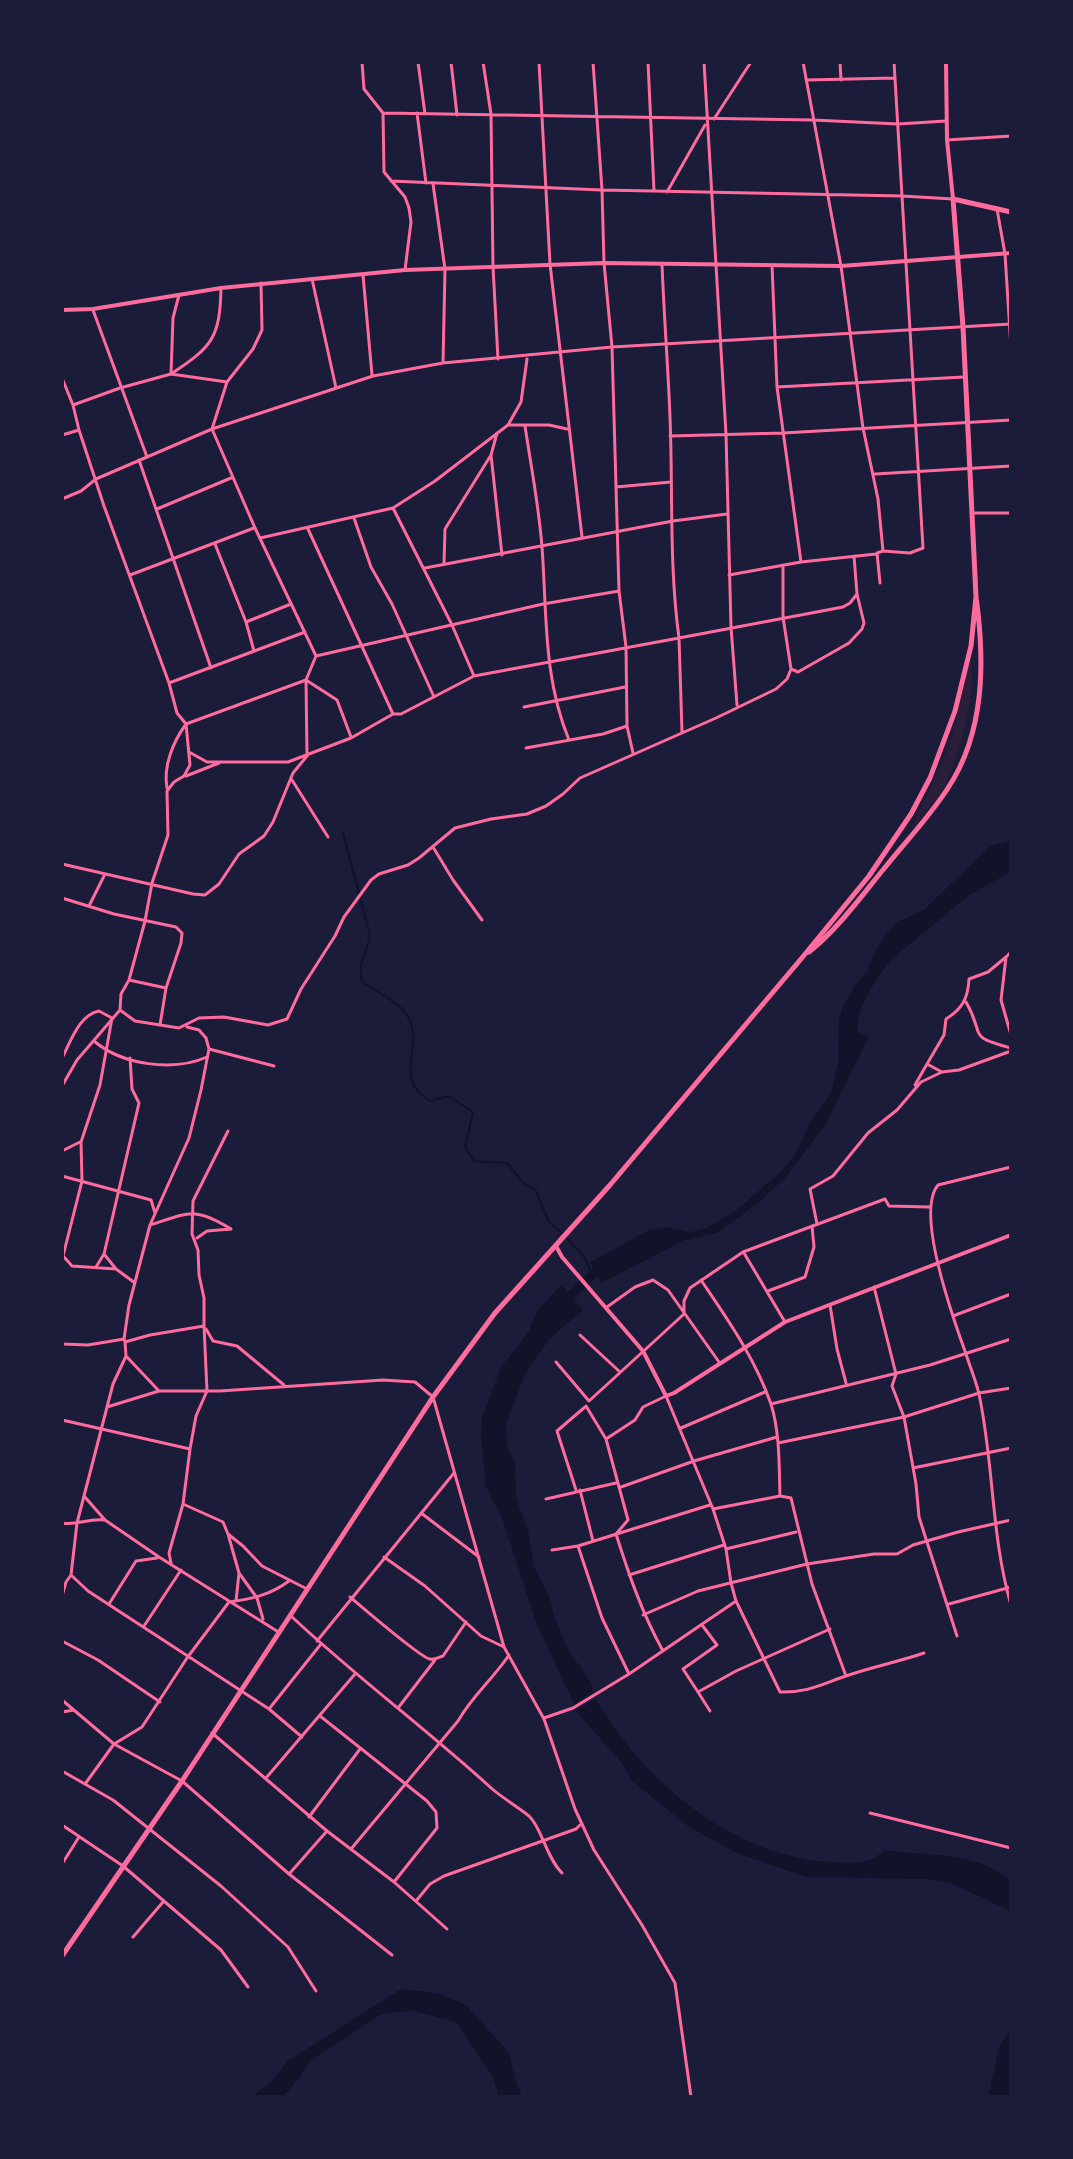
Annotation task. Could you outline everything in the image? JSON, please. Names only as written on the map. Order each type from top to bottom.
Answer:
[{"type":"main road","points":[[801,959],[830,935],[950,786],[977,713],[981,684],[980,633],[963,327],[947,140],[946,62]]},
{"type":"main road","points":[[953,199],[1011,212]]},
{"type":"main road","points":[[62,310],[93,309],[261,283],[405,270],[604,263],[841,266],[1008,254]]},
{"type":"main road","points":[[62,1956],[65,1946],[182,1781],[433,1397],[495,1313],[801,959],[869,876],[911,814],[930,778],[962,686],[971,646],[976,597]]},
{"type":"main road","points":[[556,1245],[562,1257],[643,1351],[666,1396],[785,1322],[1011,1235]]},
{"type":"main road","points":[[549,1253],[562,1257]]},
{"type":"street","points":[[362,62],[361,83],[383,113],[382,166],[405,197],[409,208],[411,222],[405,270]]},
{"type":"street","points":[[418,62],[425,114]]},
{"type":"street","points":[[451,62],[457,115]]},
{"type":"street","points":[[483,62],[491,114],[498,359]]},
{"type":"street","points":[[539,62],[550,264],[582,537]]},
{"type":"street","points":[[593,62],[612,347],[619,591],[626,647],[627,726],[633,753]]},
{"type":"street","points":[[648,62],[654,191]]},
{"type":"street","points":[[704,62],[726,434],[731,627],[737,707]]},
{"type":"street","points":[[714,119],[751,62]]},
{"type":"street","points":[[803,62],[841,266],[863,428],[882,527],[883,551]]},
{"type":"street","points":[[840,62],[841,80]]},
{"type":"street","points":[[729,575],[883,551],[910,553],[923,548],[921,472],[894,62]]},
{"type":"street","points":[[806,80],[895,78]]},
{"type":"street","points":[[383,113],[898,124],[946,121]]},
{"type":"street","points":[[417,113],[426,183]]},
{"type":"street","points":[[667,192],[706,121]]},
{"type":"street","points":[[947,140],[1011,136]]},
{"type":"street","points":[[391,181],[953,199]]},
{"type":"street","points":[[433,184],[445,269],[443,363]]},
{"type":"street","points":[[997,209],[1008,254],[1011,348]]},
{"type":"street","points":[[662,264],[673,582],[679,638],[682,732]]},
{"type":"street","points":[[772,265],[777,387],[801,562]]},
{"type":"street","points":[[363,275],[373,376]]},
{"type":"street","points":[[312,279],[336,388]]},
{"type":"street","points":[[62,864],[205,895],[219,884],[239,854],[264,836],[297,766],[307,756],[306,680],[316,656],[212,429],[227,382],[253,349],[262,330],[261,283]]},
{"type":"street","points":[[73,405],[171,374],[208,346],[215,334],[221,310],[221,288]]},
{"type":"street","points":[[171,374],[173,318],[179,295]]},
{"type":"street","points":[[93,309],[147,457]]},
{"type":"street","points":[[62,499],[81,491],[96,479],[212,429],[373,376],[443,363],[612,347],[1010,324]]},
{"type":"street","points":[[260,538],[393,508],[435,481],[508,425],[521,402],[527,357]]},
{"type":"street","points":[[171,374],[227,382]]},
{"type":"street","points":[[777,387],[964,377]]},
{"type":"street","points":[[62,378],[177,713],[186,724],[190,765],[184,776]]},
{"type":"street","points":[[670,436],[1011,420]]},
{"type":"street","points":[[508,425],[562,426],[568,430]]},
{"type":"street","points":[[525,426],[542,546],[548,663],[555,700],[569,740]]},
{"type":"street","points":[[62,435],[79,430]]},
{"type":"street","points":[[444,563],[445,529],[491,455],[497,433]]},
{"type":"street","points":[[491,455],[502,555]]},
{"type":"street","points":[[139,460],[211,668]]},
{"type":"street","points":[[873,474],[1011,466]]},
{"type":"street","points":[[157,509],[232,477]]},
{"type":"street","points":[[616,487],[671,482]]},
{"type":"street","points":[[393,508],[425,568],[474,676]]},
{"type":"street","points":[[972,513],[1011,513]]},
{"type":"street","points":[[425,568],[582,537],[727,514]]},
{"type":"street","points":[[354,518],[371,567],[434,698]]},
{"type":"street","points":[[130,575],[255,528]]},
{"type":"street","points":[[307,528],[393,714]]},
{"type":"street","points":[[215,544],[246,622],[254,651]]},
{"type":"street","points":[[877,553],[880,583]]},
{"type":"street","points":[[791,669],[798,672],[849,643],[864,623],[857,594],[854,556]]},
{"type":"street","points":[[187,1027],[199,1018],[224,1017],[268,1025],[287,1019],[301,989],[344,917],[371,880],[379,874],[408,865],[455,828],[527,814],[546,806],[580,778],[776,689],[787,679],[791,669],[783,617],[783,565]]},
{"type":"street","points":[[316,656],[543,604],[619,591]]},
{"type":"street","points":[[189,752],[207,762],[288,762],[351,738],[393,714],[401,714],[474,676],[843,607],[857,594]]},
{"type":"street","points":[[246,622],[291,604]]},
{"type":"street","points":[[169,683],[305,632]]},
{"type":"street","points":[[62,1086],[77,1060],[120,1010],[121,994],[129,980],[152,883],[168,835],[165,774],[178,734],[186,724],[306,680]]},
{"type":"street","points":[[306,680],[337,700],[351,738]]},
{"type":"street","points":[[524,707],[625,687]]},
{"type":"street","points":[[526,748],[603,734],[627,726]]},
{"type":"street","points":[[167,791],[184,776],[219,763]]},
{"type":"street","points":[[291,778],[328,837]]},
{"type":"street","points":[[433,847],[482,920]]},
{"type":"street","points":[[89,906],[105,874]]},
{"type":"street","points":[[62,898],[176,927],[182,933],[166,988],[160,1025]]},
{"type":"street","points":[[768,1291],[806,1276],[814,1247],[810,1189],[833,1176],[868,1133],[897,1110],[944,1035],[946,1019],[960,1010],[969,979],[988,972],[1011,952]]},
{"type":"street","points":[[1006,957],[1001,1000],[1011,1035]]},
{"type":"street","points":[[129,980],[166,988]]},
{"type":"street","points":[[965,1000],[983,1041],[1011,1049]]},
{"type":"street","points":[[62,1596],[71,1575],[83,1495],[113,1384],[126,1356],[124,1341],[150,1225],[189,1138],[209,1049],[206,1038],[199,1030],[135,1021],[120,1010]]},
{"type":"street","points":[[62,1058],[71,1036],[90,1013],[99,1011],[112,1018]]},
{"type":"street","points":[[112,1018],[100,1085],[81,1142],[82,1181],[62,1256],[72,1266],[116,1269]]},
{"type":"street","points":[[93,1041],[106,1051],[158,1065],[182,1064],[207,1057]]},
{"type":"street","points":[[209,1049],[274,1066]]},
{"type":"street","points":[[913,1088],[942,1072],[959,1070],[1011,1049]]},
{"type":"street","points":[[96,1267],[104,1254],[139,1103],[132,1089],[130,1058]]},
{"type":"street","points":[[927,1064],[942,1072]]},
{"type":"street","points":[[171,1563],[169,1553],[183,1504],[196,1416],[207,1391],[204,1298],[196,1239],[192,1234],[195,1196],[228,1131]]},
{"type":"street","points":[[62,1151],[81,1142]]},
{"type":"street","points":[[1011,1167],[938,1185],[933,1190],[929,1207],[932,1241],[979,1393],[1011,1605]]},
{"type":"street","points":[[62,1176],[151,1200],[155,1213]]},
{"type":"street","points":[[593,1541],[557,1431],[684,1314],[684,1301],[690,1288],[743,1252],[885,1199],[889,1206],[929,1207]]},
{"type":"street","points":[[150,1225],[183,1213],[193,1213],[231,1229],[207,1231],[196,1239]]},
{"type":"street","points":[[62,1217],[71,1219]]},
{"type":"street","points":[[743,1252],[785,1322]]},
{"type":"street","points":[[104,1254],[116,1269],[135,1283]]},
{"type":"street","points":[[606,1308],[635,1287],[653,1280],[668,1290],[719,1362]]},
{"type":"street","points":[[701,1280],[746,1346],[771,1404],[778,1443],[780,1496]]},
{"type":"street","points":[[874,1287],[896,1374],[892,1386],[904,1417],[919,1517],[957,1636]]},
{"type":"street","points":[[953,1316],[1011,1294]]},
{"type":"street","points":[[830,1305],[847,1385]]},
{"type":"street","points":[[62,1344],[124,1341],[204,1326]]},
{"type":"street","points":[[204,1326],[213,1341],[237,1346],[285,1386]]},
{"type":"street","points":[[580,1335],[620,1372]]},
{"type":"street","points":[[771,1404],[896,1374],[1011,1339]]},
{"type":"street","points":[[126,1356],[159,1391]]},
{"type":"street","points":[[556,1362],[589,1401]]},
{"type":"street","points":[[107,1407],[159,1391],[343,1385],[383,1380],[415,1382],[433,1397],[504,1647],[544,1719],[581,1824],[675,1983],[691,2097]]},
{"type":"street","points":[[778,1443],[904,1417],[979,1393],[1011,1388]]},
{"type":"street","points":[[681,1428],[765,1392]]},
{"type":"street","points":[[606,1439],[635,1420],[643,1407],[666,1396],[712,1507],[725,1547],[736,1601],[780,1692],[793,1693],[823,1687],[846,1676],[924,1653]]},
{"type":"street","points":[[586,1406],[606,1439],[628,1520],[616,1534]]},
{"type":"street","points":[[62,1421],[190,1449]]},
{"type":"street","points":[[619,1488],[694,1461],[777,1437]]},
{"type":"street","points":[[913,1468],[1011,1448]]},
{"type":"street","points":[[269,1709],[350,1597],[455,1472]]},
{"type":"street","points":[[546,1499],[617,1482]]},
{"type":"street","points":[[83,1495],[105,1520],[280,1633]]},
{"type":"street","points":[[552,1550],[578,1546],[712,1507],[780,1496],[791,1498],[807,1564],[846,1676]]},
{"type":"street","points":[[183,1504],[223,1522],[239,1573],[257,1598],[263,1620]]},
{"type":"street","points":[[421,1513],[479,1557]]},
{"type":"street","points":[[62,1523],[105,1520]]},
{"type":"street","points":[[643,1615],[698,1591],[807,1564],[874,1554],[897,1554],[913,1545],[1011,1520]]},
{"type":"street","points":[[629,1575],[725,1547],[798,1531]]},
{"type":"street","points":[[228,1534],[262,1566],[307,1589]]},
{"type":"street","points":[[616,1534],[643,1615],[663,1651]]},
{"type":"street","points":[[578,1546],[602,1618],[629,1674]]},
{"type":"street","points":[[109,1604],[136,1561],[159,1557]]},
{"type":"street","points":[[384,1557],[425,1586],[481,1636],[504,1647]]},
{"type":"street","points":[[144,1626],[181,1570]]},
{"type":"street","points":[[236,1601],[239,1573]]},
{"type":"street","points":[[71,1575],[88,1591],[269,1709],[302,1737]]},
{"type":"street","points":[[85,1784],[114,1744],[142,1727],[187,1658],[229,1602],[257,1598],[289,1581]]},
{"type":"street","points":[[949,1604],[1008,1588]]},
{"type":"street","points":[[350,1597],[392,1629],[418,1654],[431,1659],[443,1656],[466,1622]]},
{"type":"street","points":[[544,1719],[595,1695],[736,1601]]},
{"type":"street","points":[[291,1616],[510,1804],[530,1817],[552,1863],[562,1873]]},
{"type":"street","points":[[701,1624],[717,1645],[683,1669],[710,1711]]},
{"type":"street","points":[[698,1692],[736,1671],[830,1629]]},
{"type":"street","points":[[62,1641],[98,1660],[160,1702]]},
{"type":"street","points":[[351,1849],[458,1721],[470,1699],[498,1672],[509,1655]]},
{"type":"street","points":[[398,1708],[437,1658]]},
{"type":"street","points":[[266,1778],[355,1673]]},
{"type":"street","points":[[62,1700],[114,1744],[182,1781],[289,1874],[392,1955]]},
{"type":"street","points":[[62,1712],[74,1710]]},
{"type":"street","points":[[320,1716],[427,1801],[436,1812],[437,1828],[394,1882]]},
{"type":"street","points":[[212,1733],[447,1929]]},
{"type":"street","points":[[309,1817],[360,1749]]},
{"type":"street","points":[[62,1771],[113,1800],[221,1886],[288,1947],[316,1991]]},
{"type":"street","points":[[870,1813],[1011,1848]]},
{"type":"street","points":[[416,1901],[430,1884],[444,1876],[576,1829],[581,1824]]},
{"type":"street","points":[[62,1825],[123,1866],[221,1950],[248,1987]]},
{"type":"street","points":[[576,1829],[586,1833]]},
{"type":"street","points":[[289,1874],[327,1831]]},
{"type":"street","points":[[62,1864],[79,1837]]},
{"type":"street","points":[[133,1937],[163,1902]]},
{"type":"shaded area","points":[[969,662],[972,672],[970,704],[956,759],[942,790],[911,830],[951,742]]},
{"type":"shaded area","points":[[1011,841],[1011,872],[969,895],[892,959],[880,974],[859,1016],[859,1034],[869,1036],[825,1125],[786,1177],[717,1233],[685,1240],[601,1283],[590,1262],[650,1230],[667,1227],[689,1232],[705,1229],[734,1212],[782,1171],[831,1093],[838,1063],[842,1009],[854,986],[868,971],[872,957],[885,936],[896,923],[924,910],[990,846]]},
{"type":"shaded area","points":[[562,1285],[583,1310],[550,1338],[525,1374],[506,1424],[507,1446],[515,1462],[516,1497],[529,1535],[534,1566],[570,1653],[591,1682],[593,1691],[575,1705],[537,1625],[502,1518],[486,1487],[481,1434],[482,1418],[501,1367],[528,1333],[537,1311]]},
{"type":"shaded area","points":[[596,1699],[639,1759],[695,1810],[727,1831],[761,1847],[796,1857],[833,1862],[867,1861],[884,1850],[966,1859],[997,1871],[1011,1881],[1011,1911],[950,1883],[927,1879],[806,1877],[737,1853],[689,1827],[632,1781],[621,1762],[576,1711]]},
{"type":"shaded area","points":[[401,1989],[438,1993],[466,2005],[509,2053],[516,2084],[523,2097],[499,2097],[493,2077],[456,2022],[411,2010],[380,2015],[310,2061],[282,2097],[251,2097],[268,2085],[288,2061]]},
{"type":"shaded area","points":[[1011,2031],[1011,2097],[988,2097],[1000,2044]]},
{"type":"waterway","points":[[343,833],[370,935],[362,962],[362,982],[400,1007],[411,1023],[412,1081],[430,1101],[449,1096],[473,1112],[465,1147],[474,1161],[507,1163],[524,1184],[535,1189],[549,1222],[562,1233]]},
{"type":"waterway","points":[[568,1239],[585,1258],[592,1274]]},
{"type":"waterway","points":[[562,1303],[604,1265]]}]
